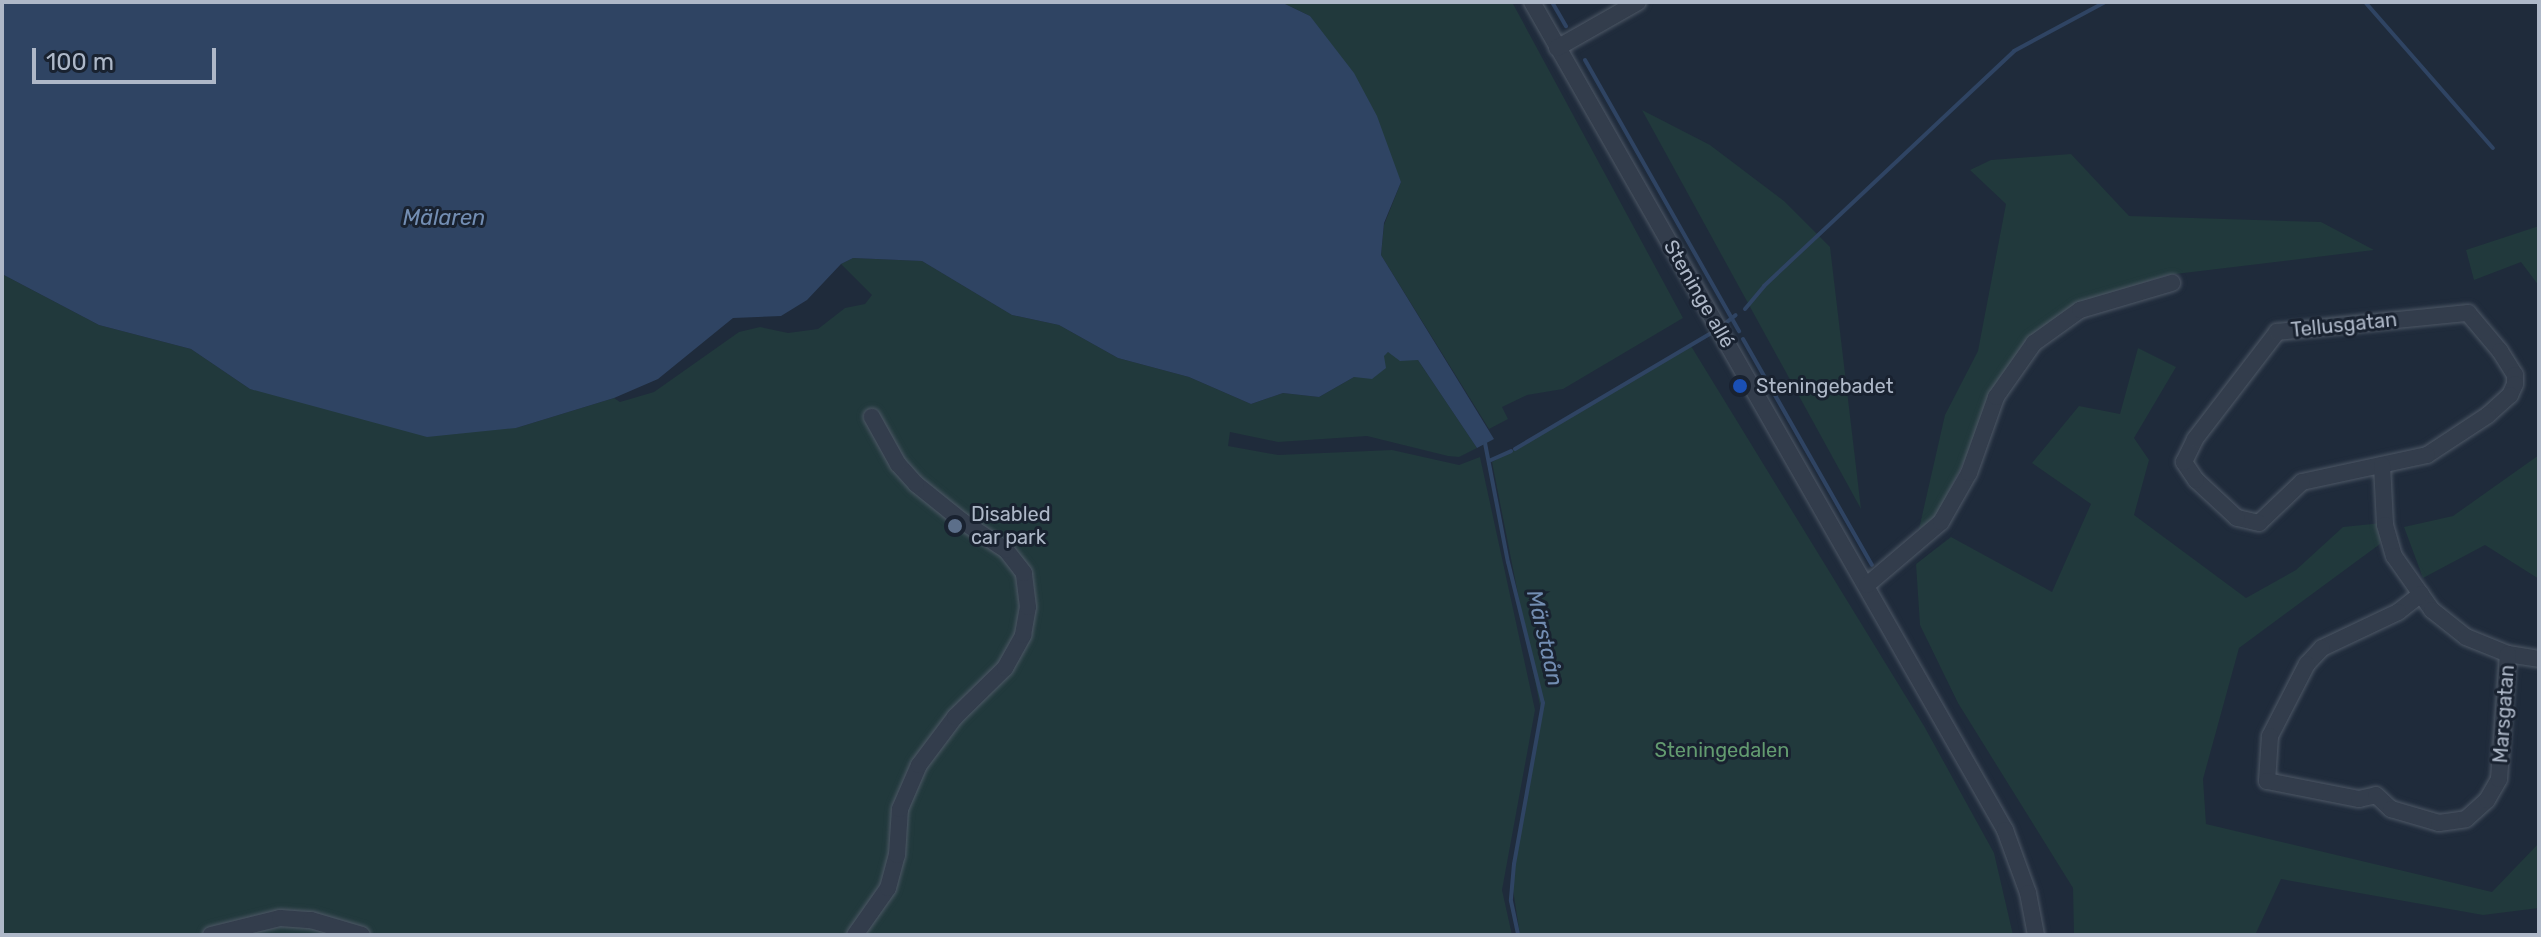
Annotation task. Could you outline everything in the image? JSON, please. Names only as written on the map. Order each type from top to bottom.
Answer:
[{"type":"street","name":"Steninge allé","points":[[1532,2],[2005,830],[2028,893],[2036,935]]},
{"type":"street","points":[[1557,48],[1638,2]]},
{"type":"street","points":[[1867,585],[1941,522],[1969,473],[1996,397],[2034,343],[2080,310],[2172,283]]},
{"type":"street","name":"Tellusgatan","points":[[2468,313],[2483,327],[2515,375],[2510,395],[2488,415],[2427,455],[2382,465],[2302,482],[2259,523],[2237,518],[2196,480],[2184,462],[2195,439],[2277,332],[2468,313]]},
{"type":"street","points":[[855,935],[888,888],[897,855],[900,809],[919,765],[955,717],[1005,668],[1023,635],[1028,607],[1024,573],[1006,550],[962,521],[916,484],[898,464],[872,417]]},
{"type":"street","points":[[2382,465],[2385,525],[2394,556],[2432,610],[2466,637],[2508,654],[2539,659]]},
{"type":"street","name":"Marsgatan","points":[[2421,594],[2398,612],[2322,648],[2307,664],[2270,736],[2267,781],[2359,799],[2376,795],[2391,809],[2439,823],[2466,819],[2487,800],[2499,779],[2508,654]]},
{"type":"street","points":[[211,935],[280,918],[311,920],[362,935]]},
{"type":"green space","points":[[1281,2],[1512,2],[1683,318],[1563,389],[1527,395],[1502,407],[1508,419],[1489,429],[1381,255],[1384,225],[1401,182],[1310,16]]},
{"type":"green space","points":[[1642,110],[1710,145],[1784,201],[1830,247],[1861,509]]},
{"type":"green space","points":[[2071,154],[2129,216],[2321,222],[2374,250],[2167,275],[2075,305],[2028,338],[1935,518],[1919,529],[1945,415],[1978,351],[2006,204],[1970,170],[1991,160]]},
{"type":"green space","points":[[2539,226],[2539,286],[2521,262],[2474,280],[2466,250]]},
{"type":"green space","points":[[853,258],[922,261],[1012,315],[1059,325],[1118,358],[1189,377],[1251,404],[1283,393],[1319,397],[1388,352],[1418,360],[1477,448],[1459,457],[1367,436],[1278,442],[1230,432],[1228,446],[1278,455],[1392,450],[1459,465],[1480,457],[1535,710],[1502,890],[1512,935],[2,935],[2,274],[99,325],[191,349],[250,389],[516,428],[614,398],[620,402],[654,392],[739,332],[760,327],[788,333],[818,329],[845,308],[865,304],[872,295],[841,264]]},
{"type":"green space","name":"Steningedalen","points":[[1691,346],[1924,726],[1994,853],[2013,935],[1520,935],[1512,883],[1541,711],[1492,462]]},
{"type":"green space","points":[[2138,348],[2176,367],[2134,438],[2149,460],[2134,515],[2246,598],[2296,570],[2343,527],[2382,523],[2380,544],[2239,648],[2203,779],[2206,824],[2492,892],[2539,843],[2539,908],[2483,915],[2281,879],[2255,935],[2074,935],[2073,888],[1958,703],[1920,625],[1916,564],[1951,537],[2052,592],[2091,504],[2032,463],[2079,406],[2120,414]]},
{"type":"green space","points":[[2539,455],[2539,579],[2485,545],[2423,578],[2404,527],[2453,516]]},
{"type":"water","name":"Mälaren","points":[[2,2],[1281,2],[1310,16],[1354,73],[1377,116],[1401,182],[1384,223],[1381,255],[1494,439],[1477,448],[1418,360],[1400,361],[1388,352],[1384,356],[1386,368],[1372,379],[1354,377],[1319,397],[1283,393],[1251,404],[1189,377],[1118,358],[1059,325],[1012,315],[922,261],[853,258],[841,264],[807,300],[781,316],[733,318],[658,379],[614,398],[516,428],[427,437],[250,389],[191,349],[99,325],[2,274]]},
{"type":"waterway","points":[[1552,2],[1566,26]]},
{"type":"waterway","points":[[1745,309],[1764,286],[2014,51],[2105,2]]},
{"type":"waterway","points":[[2365,2],[2493,148]]},
{"type":"waterway","points":[[1585,60],[1739,331]]},
{"type":"waterway","points":[[1723,325],[1736,315]]},
{"type":"waterway","points":[[1515,449],[1713,332]]},
{"type":"waterway","points":[[1743,339],[1872,565]]},
{"type":"waterway","name":"Märstaån","points":[[1485,443],[1508,562],[1543,703],[1514,864],[1511,901],[1518,935]]},
{"type":"waterway","points":[[1491,460],[1511,451]]},
{"type":"place","name":"Steningebadet","points":[[1740,386]]},
{"type":"place","name":"Disabled car park","points":[[955,526]]}]
